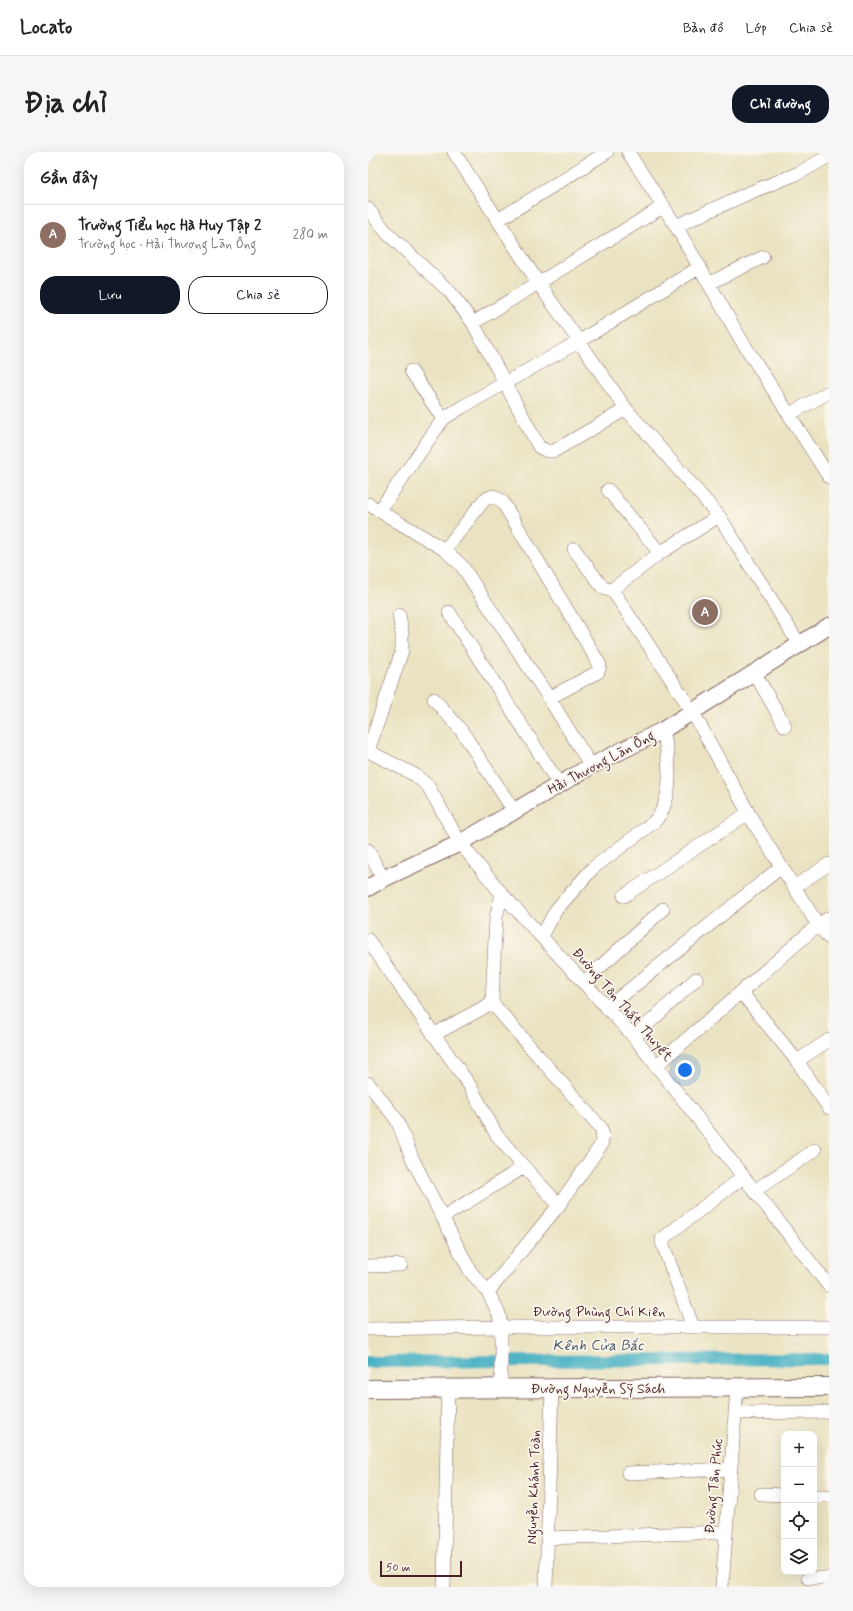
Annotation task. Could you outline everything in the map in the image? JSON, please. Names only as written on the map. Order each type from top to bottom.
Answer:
[{"type":"main road","name":"Đường Nguyễn Sỹ Sách","points":[[368,1389],[448,1389],[501,1381],[552,1388],[829,1387]]},
{"type":"street","points":[[454,152],[539,284],[626,409],[719,516],[798,644]]},
{"type":"street","points":[[498,220],[607,152]]},
{"type":"street","points":[[628,152],[664,206],[710,283],[740,338],[828,475]]},
{"type":"street","points":[[676,226],[751,192],[799,173],[829,156]]},
{"type":"street","points":[[473,323],[539,284],[664,206]]},
{"type":"street","points":[[368,209],[387,233],[444,284],[473,323],[537,444],[546,451],[557,449],[626,409]]},
{"type":"street","points":[[710,283],[764,257]]},
{"type":"street","points":[[591,766],[550,698],[468,575],[445,550],[374,507],[443,419],[578,342],[700,267]]},
{"type":"street","points":[[411,371],[443,419]]},
{"type":"street","points":[[790,414],[829,392]]},
{"type":"street","points":[[608,490],[660,553]]},
{"type":"street","points":[[445,550],[484,500],[493,496],[502,501],[600,665],[598,672],[550,698]]},
{"type":"street","points":[[613,591],[614,588],[660,553],[719,516]]},
{"type":"street","points":[[574,549],[603,588],[613,591],[692,711],[748,813],[794,887],[824,921],[829,938]]},
{"type":"street","points":[[449,612],[559,784]]},
{"type":"street","points":[[368,751],[402,650],[402,634],[399,615]]},
{"type":"street","name":"Hải Thượng Lãn Ông","points":[[368,888],[383,879],[460,843],[591,766],[663,730],[798,644],[829,626]]},
{"type":"street","points":[[754,672],[785,726]]},
{"type":"street","points":[[434,699],[461,730],[514,811]]},
{"type":"street","points":[[542,936],[556,910],[593,868],[654,822],[661,814],[666,801],[669,776],[663,730]]},
{"type":"street","name":"Đường Tôn Thất Thuyết","points":[[368,751],[420,778],[428,786],[460,843],[502,894],[634,1036],[829,1286]]},
{"type":"street","points":[[624,896],[748,813]]},
{"type":"street","points":[[368,850],[383,879]]},
{"type":"street","points":[[794,887],[829,864]]},
{"type":"street","points":[[608,1007],[781,867]]},
{"type":"street","points":[[488,1292],[559,1205],[601,1145],[603,1132],[492,1003],[495,923],[502,894]]},
{"type":"street","points":[[584,982],[663,909]]},
{"type":"street","points":[[656,1066],[824,921]]},
{"type":"street","points":[[368,940],[470,1086],[496,1134],[559,1205]]},
{"type":"street","points":[[634,1036],[696,979]]},
{"type":"street","points":[[742,992],[797,1061],[829,1108]]},
{"type":"street","points":[[433,1035],[492,1003]]},
{"type":"street","points":[[797,1061],[829,1040]]},
{"type":"street","points":[[368,1083],[397,1120],[412,1158],[470,1271],[488,1292],[498,1314],[501,1327],[501,1381]]},
{"type":"street","points":[[754,1191],[815,1150]]},
{"type":"street","points":[[443,1217],[524,1167]]},
{"type":"street","points":[[693,1327],[662,1239],[743,1177]]},
{"type":"street","points":[[368,1266],[401,1266]]},
{"type":"street","name":"Đường Phùng Chí Kiên","points":[[368,1329],[501,1327],[829,1327]]},
{"type":"street","name":"Nguyễn Khánh Toàn","points":[[546,1587],[552,1388]]},
{"type":"street","name":"Đường Tân Phúc","points":[[722,1587],[737,1388]]},
{"type":"street","points":[[444,1587],[448,1389]]},
{"type":"street","points":[[735,1413],[829,1412]]},
{"type":"street","points":[[628,1474],[730,1469]]},
{"type":"street","points":[[761,1494],[781,1495]]},
{"type":"street","points":[[817,1496],[829,1496]]},
{"type":"street","points":[[547,1538],[725,1532]]},
{"type":"street","points":[[808,1578],[829,1578]]},
{"type":"waterway","name":"Kênh Cửa Bắc","points":[[368,1362],[829,1359]]},
{"type":"place","name":"Trường Tiểu học Hà Huy Tập 2","points":[[705,612]]}]
